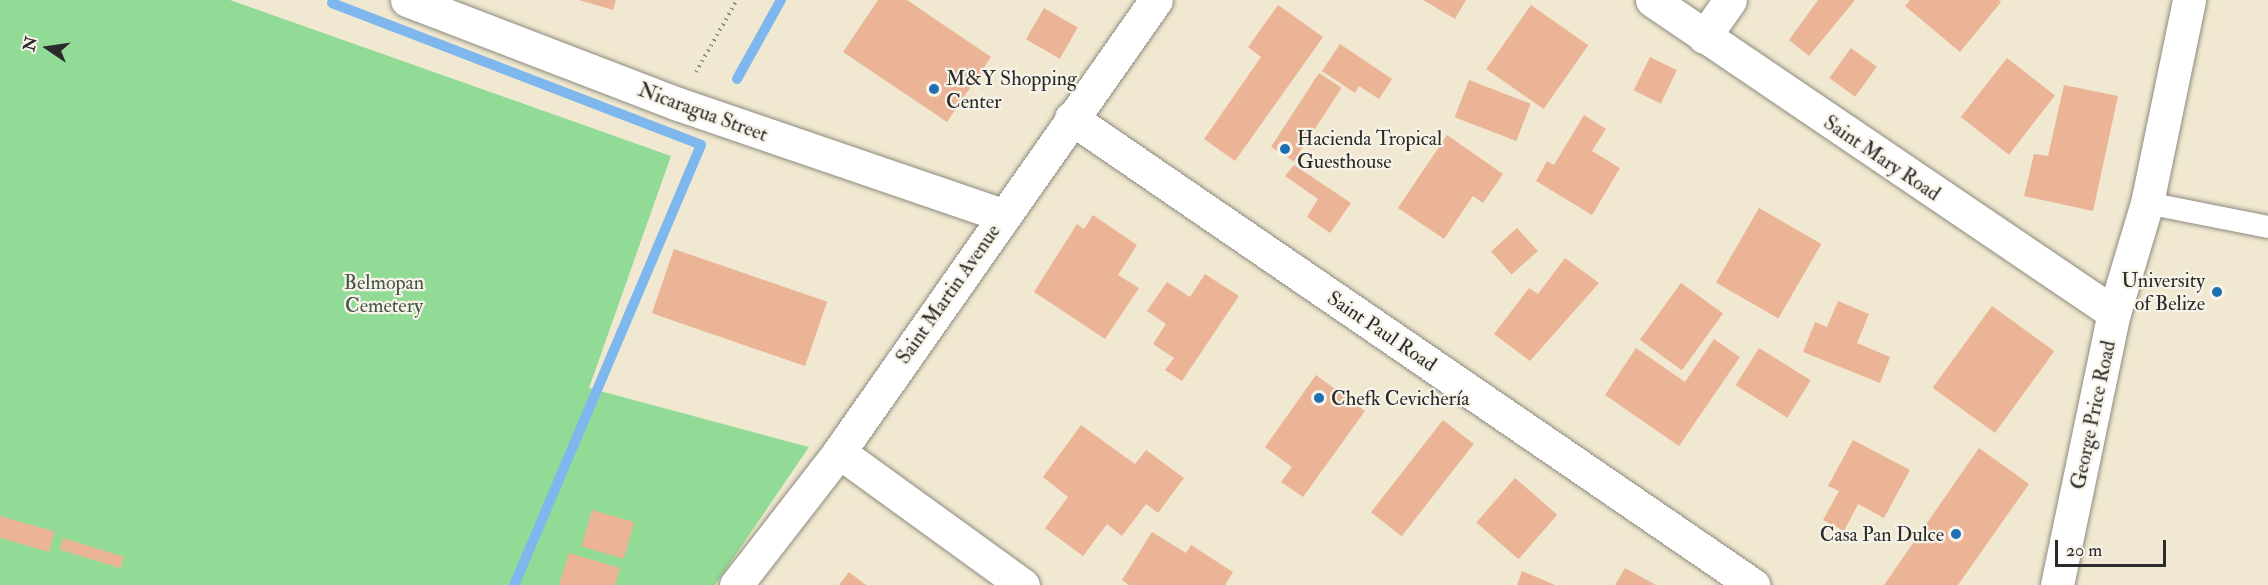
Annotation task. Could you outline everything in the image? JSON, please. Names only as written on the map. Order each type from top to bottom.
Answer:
[{"type":"street","name":"Nicaragua Street","points":[[407,0],[678,104],[1002,215]]},
{"type":"street","name":"Saint Martin Avenue","points":[[736,585],[839,452],[1002,215],[1156,0]]},
{"type":"street","name":"Saint Mary Road","points":[[1652,0],[1704,38],[2114,314]]},
{"type":"street","points":[[1704,38],[1731,0]]},
{"type":"street","name":"George Price Road","points":[[2057,585],[2114,314],[2147,203],[2189,0]]},
{"type":"street","name":"Saint Paul Road","points":[[1071,118],[1753,585]]},
{"type":"street","points":[[839,452],[1023,585]]},
{"type":"lane","points":[[2147,203],[2268,227]]},
{"type":"path","points":[[678,104],[737,0]]},
{"type":"green space","name":"Belmopan Cemetery","points":[[0,0],[230,0],[671,156],[589,388],[809,447],[715,585],[0,585]]},
{"type":"building","points":[[579,0],[616,0],[613,10]]},
{"type":"building","name":"M&Y Shopping Center","points":[[878,0],[907,0],[991,57],[947,122],[843,52]]},
{"type":"building","points":[[1423,0],[1466,0],[1455,19]]},
{"type":"building","points":[[1818,0],[1855,0],[1809,56],[1789,40]]},
{"type":"building","points":[[1910,0],[1999,0],[2001,2],[1960,52],[1905,6]]},
{"type":"building","points":[[1278,5],[1323,37],[1235,161],[1204,139],[1261,57],[1248,47]]},
{"type":"building","points":[[1531,5],[1588,45],[1544,109],[1486,69]]},
{"type":"building","points":[[1044,8],[1078,28],[1060,59],[1026,39]]},
{"type":"building","points":[[1340,44],[1392,79],[1379,99],[1359,86],[1355,93],[1322,71]]},
{"type":"building","points":[[1851,48],[1877,67],[1855,97],[1829,78]]},
{"type":"building","points":[[1650,57],[1677,70],[1661,103],[1634,90]]},
{"type":"building","points":[[2007,58],[2055,96],[2009,155],[1961,117]]},
{"type":"building","points":[[1319,73],[1342,88],[1294,162],[1271,147]]},
{"type":"building","points":[[1469,80],[1531,104],[1516,141],[1455,117]]},
{"type":"building","points":[[2064,85],[2118,96],[2093,211],[2024,196],[2034,154],[2048,156]]},
{"type":"building","points":[[1584,115],[1606,129],[1592,151],[1620,168],[1592,215],[1536,181],[1547,161],[1554,165]]},
{"type":"building","points":[[1447,135],[1503,174],[1483,203],[1473,196],[1444,239],[1398,208]]},
{"type":"building","points":[[1294,165],[1351,203],[1330,233],[1307,217],[1318,199],[1285,176]]},
{"type":"building","points":[[1759,208],[1821,244],[1778,318],[1716,282]]},
{"type":"building","points":[[1093,215],[1137,245],[1118,275],[1139,288],[1105,339],[1034,292],[1077,224],[1084,229]]},
{"type":"building","points":[[1517,228],[1538,251],[1512,274],[1491,251]]},
{"type":"building","points":[[674,249],[827,302],[805,366],[652,313]]},
{"type":"building","points":[[1565,258],[1599,283],[1530,361],[1494,334],[1529,288],[1538,294]]},
{"type":"building","points":[[1205,274],[1239,296],[1182,381],[1165,370],[1174,358],[1153,344],[1166,324],[1147,311],[1167,282],[1190,297]]},
{"type":"building","points":[[1681,283],[1723,314],[1682,370],[1640,340]]},
{"type":"building","points":[[1838,301],[1869,314],[1857,343],[1890,357],[1880,383],[1803,352],[1815,322],[1827,327]]},
{"type":"building","points":[[1992,306],[2054,351],[1995,433],[1933,388]]},
{"type":"building","points":[[1714,339],[1740,357],[1679,446],[1605,395],[1636,348],[1685,382]]},
{"type":"building","points":[[1759,348],[1811,380],[1787,418],[1736,385]]},
{"type":"building","points":[[1316,375],[1365,411],[1303,497],[1281,482],[1292,467],[1265,447]]},
{"type":"building","points":[[1443,420],[1474,444],[1402,536],[1371,512]]},
{"type":"building","points":[[1081,425],[1135,464],[1146,450],[1184,478],[1158,513],[1146,504],[1122,536],[1107,524],[1083,556],[1045,528],[1068,497],[1043,477]]},
{"type":"building","points":[[1853,440],[1910,470],[1884,518],[1858,504],[1844,531],[1823,520],[1839,491],[1828,486]]},
{"type":"building","name":"Casa Pan Dulce","points":[[1979,448],[2029,484],[1958,585],[1884,585]]},
{"type":"building","points":[[1515,478],[1557,515],[1519,559],[1476,523]]},
{"type":"building","points":[[592,510],[634,522],[624,559],[582,547]]},
{"type":"building","points":[[0,516],[55,532],[49,552],[0,538]]},
{"type":"building","points":[[1152,532],[1186,553],[1191,545],[1233,572],[1225,585],[1129,585],[1122,580]]},
{"type":"building","points":[[63,538],[124,557],[121,568],[59,549]]},
{"type":"building","points":[[569,553],[620,568],[615,585],[559,585]]},
{"type":"building","points":[[1625,568],[1656,585],[1615,585]]},
{"type":"building","points":[[1522,571],[1555,585],[1517,585]]},
{"type":"building","points":[[849,572],[866,585],[839,585]]},
{"type":"waterway","points":[[737,79],[781,0]]},
{"type":"waterway","points":[[332,3],[701,145],[514,585]]},
{"type":"place","name":"M&Y Shopping Center","points":[[934,89]]},
{"type":"place","name":"Hacienda Tropical Guesthouse","points":[[1285,149]]},
{"type":"place","name":"University of Belize","points":[[2217,292]]},
{"type":"place","name":"Chefk Cevichería","points":[[1319,398]]},
{"type":"place","name":"Casa Pan Dulce","points":[[1956,534]]}]
